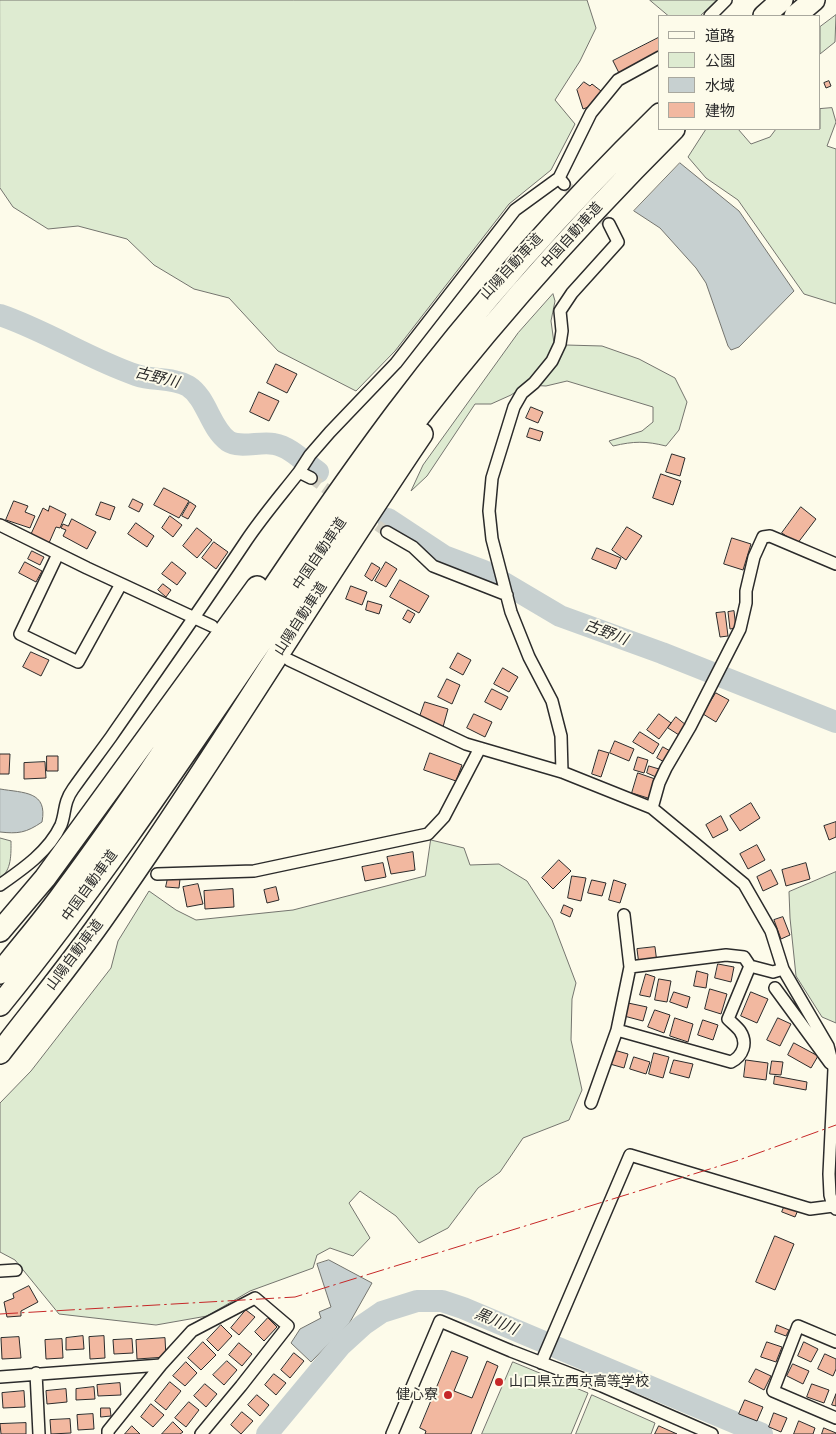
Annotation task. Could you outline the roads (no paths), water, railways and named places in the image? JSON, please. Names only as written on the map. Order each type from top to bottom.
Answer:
[{"type":"highway","points":[[765,15],[782,0]]},
{"type":"highway","points":[[796,15],[814,0]]},
{"type":"highway","name":"中国自動車道","points":[[0,973],[64,893],[163,752],[340,492],[451,342],[552,224],[658,116]]},
{"type":"highway","name":"中国自動車道","points":[[0,1005],[41,954],[180,761],[344,518],[388,457],[479,342],[566,241],[673,130]]},
{"type":"highway","name":"山陽自動車道","points":[[0,1053],[101,921],[246,706],[444,402],[502,323],[612,192]]},
{"type":"highway","name":"山陽自動車道","points":[[0,931],[45,878],[325,492],[390,406],[486,294],[552,224]]},
{"type":"street","points":[[711,15],[726,0]]},
{"type":"street","points":[[0,885],[32,862],[55,836],[62,823],[64,805],[71,792],[246,541],[310,455],[396,363],[515,210],[561,181],[590,113],[618,80],[658,58]]},
{"type":"street","points":[[562,772],[561,736],[552,701],[528,657],[511,612],[492,539],[489,511],[492,478],[501,443],[514,407],[522,393],[534,383],[552,361],[560,344],[562,330],[560,311],[572,293],[618,242],[609,224]]},
{"type":"street","points":[[299,472],[311,478]]},
{"type":"street","points":[[0,525],[212,626]]},
{"type":"street","points":[[387,532],[413,547],[433,566],[507,595]]},
{"type":"street","points":[[652,808],[659,783],[666,768],[690,727],[740,629],[746,603],[746,590],[754,557],[763,537],[770,536],[836,564]]},
{"type":"street","points":[[58,554],[20,634],[78,662],[121,584]]},
{"type":"street","points":[[289,660],[466,744],[562,772],[652,808],[744,884],[771,930],[783,969],[828,1046],[834,1069],[829,1174],[830,1195],[835,1208],[810,1209],[630,1155],[542,1357]]},
{"type":"street","points":[[157,874],[254,871],[428,834],[444,817],[480,748]]},
{"type":"street","points":[[591,1104],[617,1030],[630,967],[624,914]]},
{"type":"street","points":[[630,967],[726,955],[744,957],[750,966],[773,972],[783,969]]},
{"type":"street","points":[[617,1030],[731,1062],[738,1058],[742,1052],[744,1040],[739,1030],[728,1019],[750,966]]},
{"type":"street","points":[[776,988],[834,1069]]},
{"type":"street","points":[[0,1271],[16,1270]]},
{"type":"street","points":[[108,1434],[108,1431],[161,1364],[192,1331],[255,1298],[288,1326],[201,1434]]},
{"type":"street","points":[[392,1434],[440,1321],[542,1357],[602,1386],[712,1434]]},
{"type":"street","points":[[836,1342],[798,1326],[773,1391],[836,1418]]},
{"type":"street","points":[[0,1376],[161,1364]]},
{"type":"street","points":[[36,1373],[39,1434]]},
{"type":"water","points":[[680,163],[739,211],[794,291],[739,347],[731,350],[706,283],[696,268],[660,228],[634,211]]},
{"type":"water","points":[[0,789],[25,793],[38,799],[43,812],[42,822],[22,832],[0,832]]},
{"type":"water","points":[[329,1260],[372,1283],[350,1322],[311,1362],[291,1343],[300,1329],[321,1318],[319,1312],[331,1307],[317,1264]]},
{"type":"waterway","name":"古野川","points":[[0,315],[136,375],[182,383],[188,386],[200,398],[217,429],[228,441],[244,445],[268,443],[286,448],[318,472]]},
{"type":"waterway","name":"古野川","points":[[388,519],[444,556],[484,571],[560,616],[662,653],[836,722]]},
{"type":"waterway","name":"黒川川","points":[[267,1434],[341,1345],[363,1325],[382,1312],[417,1301],[442,1301],[463,1308],[762,1434]]},
{"type":"tunnel","points":[[564,184],[609,224]]},
{"type":"tunnel","points":[[311,478],[339,498]]},
{"type":"tunnel","points":[[364,516],[387,532]]},
{"type":"place","name":"山口県立西京高等学校","points":[[499,1382]]},
{"type":"place","name":"健心寮","points":[[448,1395]]}]
